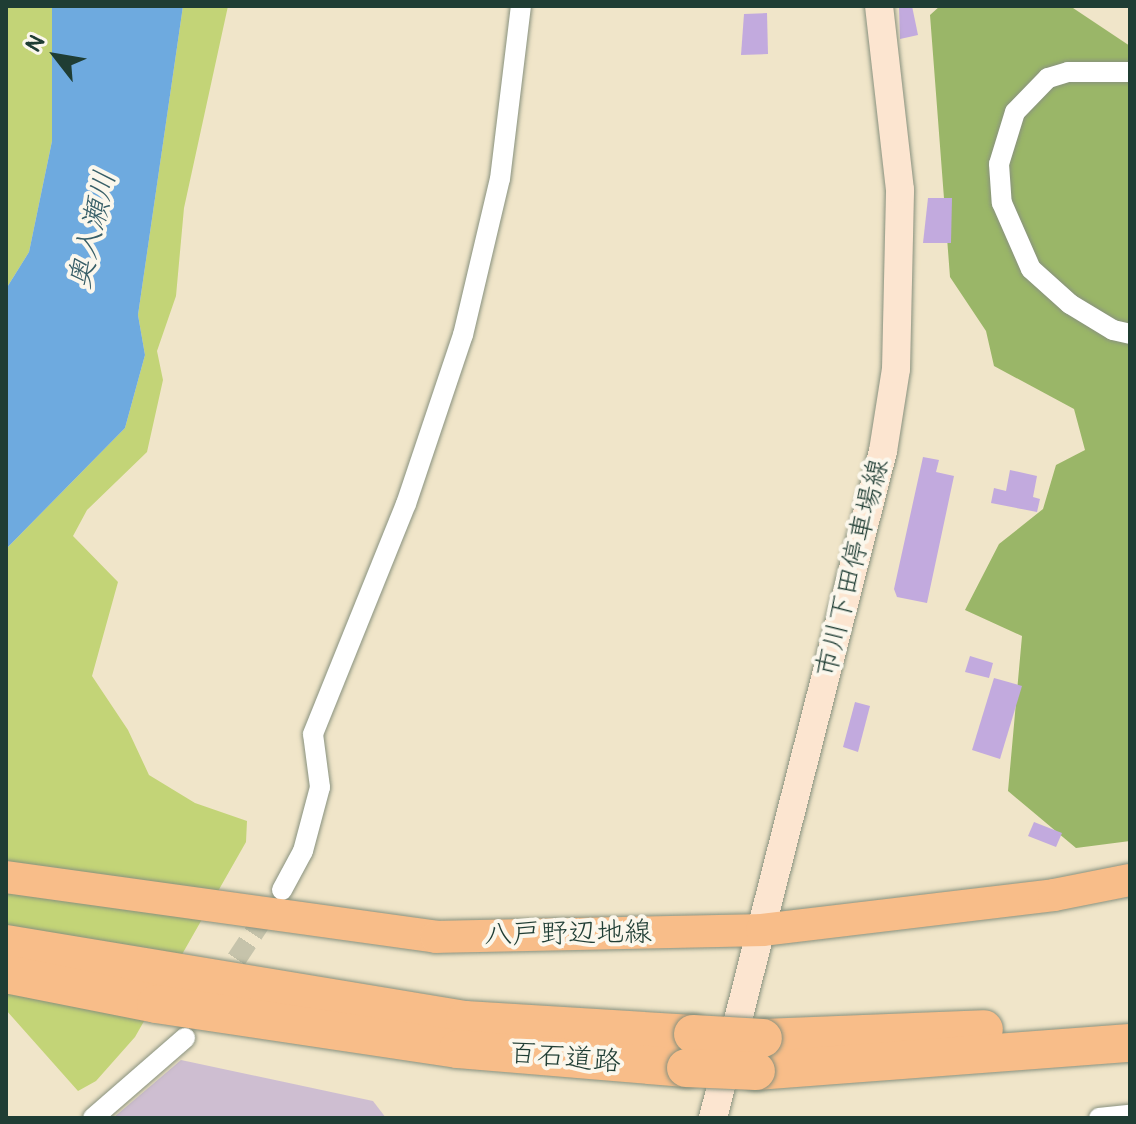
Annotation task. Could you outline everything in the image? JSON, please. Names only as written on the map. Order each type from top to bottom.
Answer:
[{"type":"highway","name":"百石道路","points":[[6,944],[165,989]]},
{"type":"highway","name":"百石道路","points":[[6,974],[465,1020],[689,1051],[759,1054],[1130,1043]]},
{"type":"highway","name":"百石道路","points":[[759,1054],[1130,1024]]},
{"type":"main road","name":"市川下田停車場線","points":[[713,1118],[883,451],[896,369],[900,190],[879,6]]},
{"type":"main road","name":"八戸野辺地線","points":[[6,877],[436,937],[762,930],[1054,895],[1130,880]]},
{"type":"street","points":[[282,890],[303,851],[320,787],[313,734],[406,504],[463,335],[500,179],[521,6]]},
{"type":"street","points":[[1130,72],[1068,72],[1048,78],[1015,112],[999,164],[1002,203],[1031,269],[1070,304],[1113,330],[1130,334]]},
{"type":"street","points":[[93,1118],[185,1038]]},
{"type":"street","points":[[1099,1118],[1130,1115]]},
{"type":"shaded area","points":[[181,1060],[373,1101],[386,1118],[113,1118]]},
{"type":"green space","points":[[6,6],[52,6],[52,141],[29,252],[6,289]]},
{"type":"green space","points":[[183,6],[228,6],[184,208],[176,296],[157,351],[163,380],[147,452],[87,510],[73,536],[118,582],[92,676],[128,730],[149,775],[195,803],[247,821],[246,842],[135,1037],[96,1081],[78,1091],[6,1010],[6,549],[125,428],[145,355],[138,315]]},
{"type":"green space","points":[[940,6],[1070,6],[1130,46],[1130,841],[1076,848],[1008,791],[1022,636],[965,610],[999,544],[1043,509],[1056,465],[1085,450],[1074,409],[994,366],[986,331],[950,277],[930,15]]},
{"type":"water","name":"奥入瀬川","points":[[52,6],[183,6],[138,315],[145,355],[125,428],[6,549],[6,289],[29,252],[52,141]]},
{"type":"building","points":[[899,6],[912,6],[918,35],[900,39]]},
{"type":"building","points":[[767,13],[768,54],[741,55],[744,14]]},
{"type":"building","points":[[928,198],[952,198],[951,243],[923,243]]},
{"type":"building","points":[[923,457],[939,460],[936,472],[954,476],[927,603],[897,597],[894,589]]},
{"type":"building","points":[[1010,470],[1037,476],[1033,497],[1040,499],[1037,512],[991,503],[994,488],[1006,491]]},
{"type":"building","points":[[970,656],[993,663],[989,678],[965,672]]},
{"type":"building","points":[[994,678],[1022,686],[1000,759],[972,750]]},
{"type":"building","points":[[855,702],[870,706],[858,752],[843,747]]},
{"type":"building","points":[[1034,822],[1062,833],[1056,847],[1028,836]]},
{"type":"tunnel","points":[[220,984],[271,907]]}]
